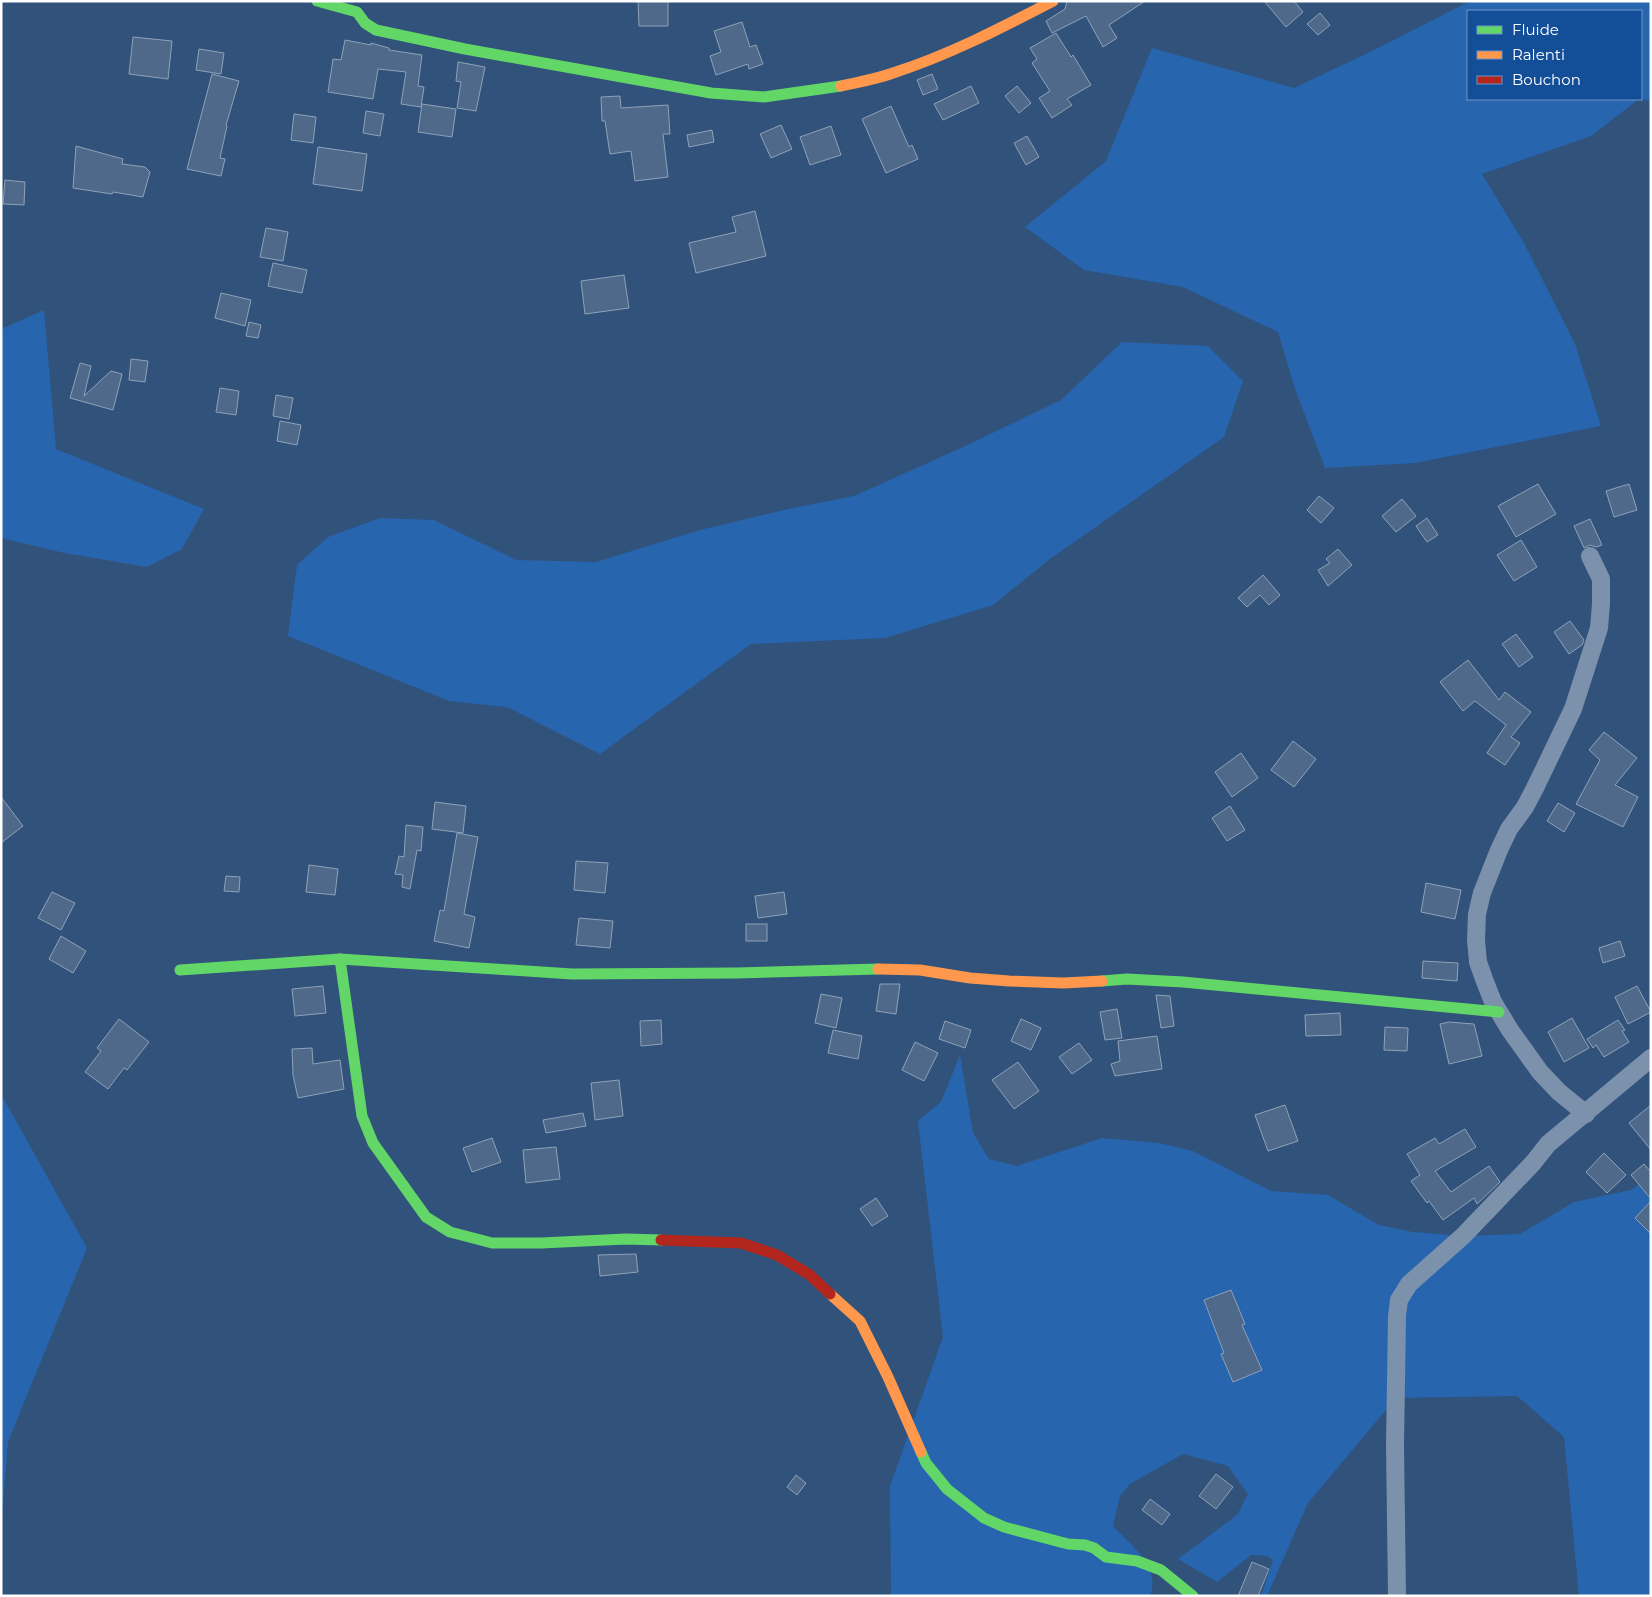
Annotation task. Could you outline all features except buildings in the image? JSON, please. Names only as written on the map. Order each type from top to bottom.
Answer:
[{"type":"street","points":[[317,1],[357,12],[365,23],[376,30],[447,46],[711,93],[764,97],[828,90],[892,74],[1002,28],[1053,1]]},
{"type":"street","points":[[1586,1114],[1559,1092],[1540,1072],[1499,1012],[1493,1002],[1478,962],[1476,940],[1477,914],[1482,893],[1498,850],[1509,829],[1525,806],[1573,709],[1580,682],[1599,628],[1601,579],[1590,556]]},
{"type":"street","points":[[180,970],[340,959],[572,974],[736,973],[870,969],[920,970],[970,978],[1009,981],[1063,983],[1127,979],[1183,982],[1499,1012]]},
{"type":"street","points":[[340,959],[362,1116],[373,1143],[426,1217],[450,1232],[492,1243],[626,1239],[741,1242],[777,1255],[810,1274],[860,1321],[888,1377],[926,1463],[947,1489],[984,1518],[1004,1527],[1068,1544],[1086,1545],[1094,1548],[1106,1557],[1137,1561],[1161,1570],[1193,1596]]},
{"type":"street","points":[[1397,1596],[1395,1445],[1397,1316],[1399,1300],[1409,1284],[1463,1236],[1548,1144],[1651,1058]]},
{"type":"shaded area","points":[[1470,1],[1651,1],[1651,101],[1642,100],[1642,10],[1467,10],[1467,100],[1638,100],[1591,136],[1482,174],[1524,243],[1575,344],[1601,426],[1415,463],[1325,468],[1295,389],[1278,332],[1183,287],[1084,270],[1025,227],[1106,161],[1152,48],[1294,88]]},
{"type":"shaded area","points":[[44,310],[56,449],[204,509],[182,549],[147,567],[64,553],[1,538],[1,329]]},
{"type":"shaded area","points":[[1122,342],[1208,346],[1243,381],[1224,437],[1050,559],[993,605],[885,638],[751,644],[600,754],[507,707],[449,701],[288,636],[297,565],[328,537],[380,518],[434,520],[516,560],[596,562],[700,530],[788,509],[854,496],[1061,400]]},
{"type":"shaded area","points":[[960,1055],[973,1133],[989,1159],[1017,1166],[1102,1138],[1159,1143],[1193,1151],[1271,1191],[1328,1195],[1379,1225],[1413,1232],[1463,1236],[1520,1234],[1574,1202],[1631,1190],[1651,1176],[1651,1596],[1579,1596],[1564,1437],[1517,1396],[1396,1398],[1308,1503],[1267,1596],[1261,1596],[1273,1560],[1267,1556],[1251,1555],[1217,1582],[1178,1559],[1237,1515],[1248,1494],[1228,1466],[1183,1454],[1130,1484],[1120,1496],[1113,1526],[1135,1548],[1148,1566],[1152,1575],[1153,1585],[1150,1596],[891,1596],[890,1486],[943,1337],[918,1121],[941,1102]]},
{"type":"shaded area","points":[[1,1094],[87,1248],[8,1442],[1,1529]]},
{"type":"traffic: fast","points":[[317,1],[357,12],[365,23],[376,30],[465,49],[711,93],[764,97],[841,86]]},
{"type":"traffic: fast","points":[[340,959],[362,1116],[373,1143],[426,1217],[450,1232],[492,1243],[626,1239],[661,1240]]},
{"type":"traffic: fast","points":[[180,970],[340,959],[572,974],[736,973],[878,969]]},
{"type":"traffic: fast","points":[[1102,981],[1127,979],[1183,982],[1499,1012]]},
{"type":"traffic: fast","points":[[921,1452],[926,1463],[947,1489],[984,1518],[1004,1527],[1068,1544],[1085,1545],[1094,1548],[1106,1557],[1137,1561],[1161,1570],[1193,1596]]},
{"type":"traffic: slow","points":[[841,86],[874,79],[934,58],[994,31],[1053,1]]},
{"type":"traffic: slow","points":[[878,969],[920,970],[970,978],[1009,981],[1063,983],[1102,981]]},
{"type":"traffic: slow","points":[[830,1294],[860,1321],[888,1377],[921,1452]]},
{"type":"traffic: jam","points":[[661,1240],[741,1243],[777,1255],[810,1275],[830,1294]]}]
